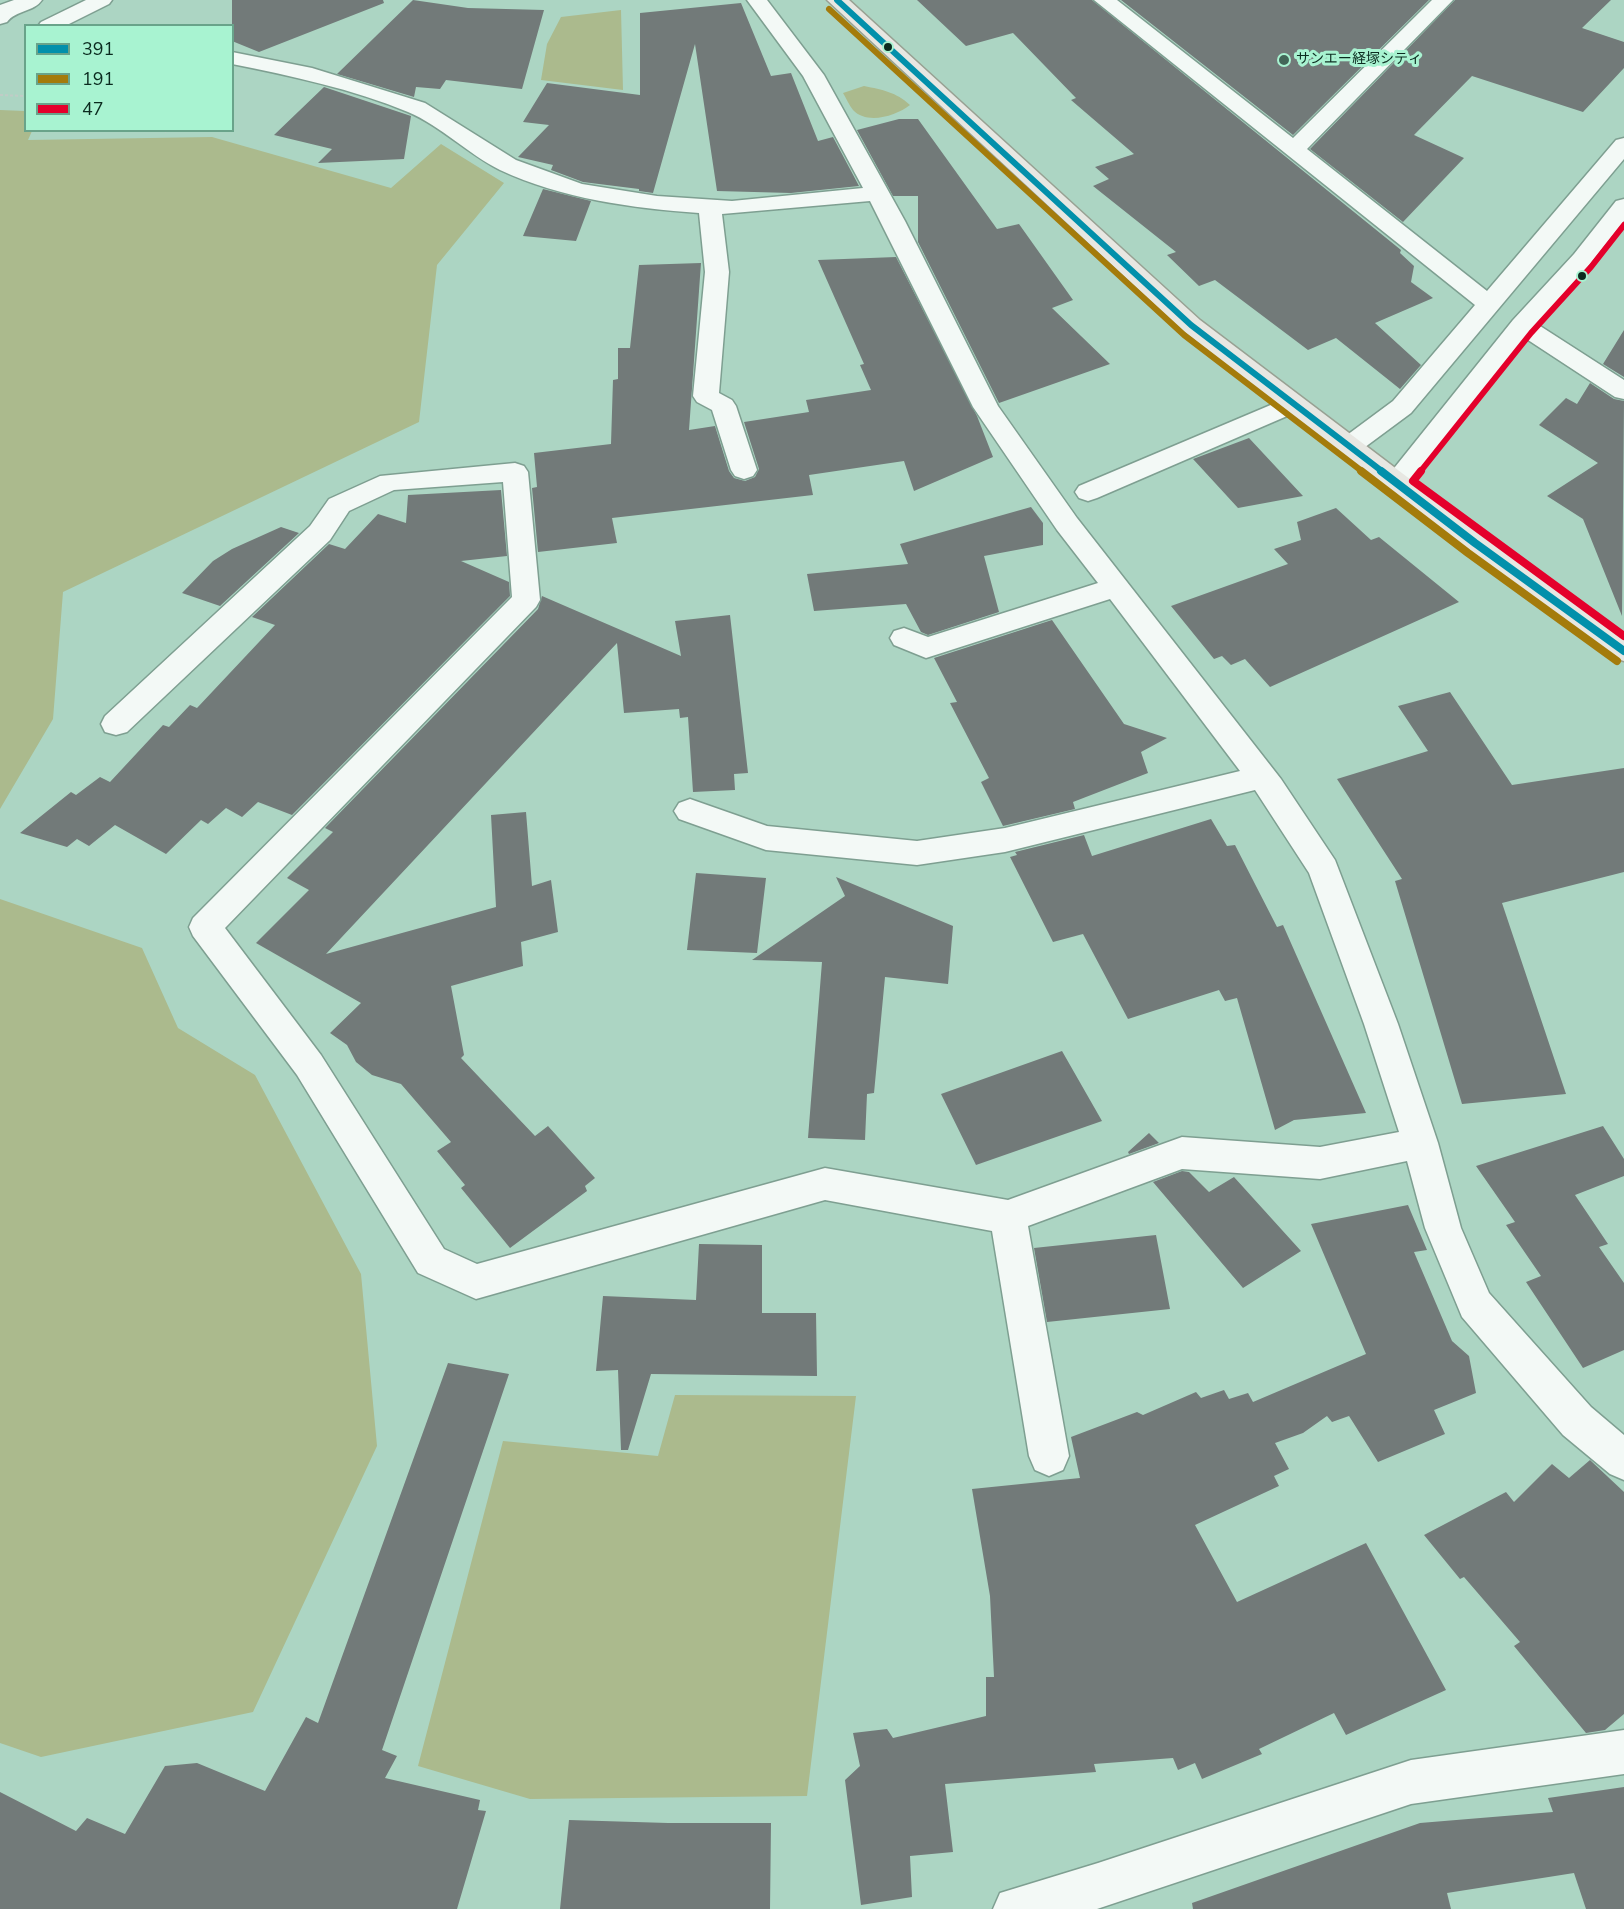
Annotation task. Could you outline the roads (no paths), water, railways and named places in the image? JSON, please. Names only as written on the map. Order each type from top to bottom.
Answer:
[{"type":"main road","points":[[837,0],[1191,325],[1348,447],[1624,651]]},
{"type":"street","points":[[0,18],[4,11],[32,0]]},
{"type":"street","points":[[52,24],[102,0]]},
{"type":"street","points":[[757,0],[813,75],[878,193],[986,407],[1067,524],[1262,777],[1324,869],[1381,1024],[1420,1143],[1443,1228],[1475,1305],[1577,1421],[1624,1460]]},
{"type":"street","points":[[1104,0],[1488,303]]},
{"type":"street","points":[[1294,149],[1443,0]]},
{"type":"street","points":[[234,58],[305,72],[417,108],[508,165],[577,190],[657,203],[732,208],[878,193]]},
{"type":"street","points":[[1348,447],[1402,407],[1624,145]]},
{"type":"street","points":[[710,206],[717,272],[706,396],[723,406],[744,470]]},
{"type":"street","points":[[1396,483],[1522,325],[1582,259],[1624,206]]},
{"type":"street","points":[[1522,325],[1624,391]]},
{"type":"street","points":[[1088,492],[1292,404]]},
{"type":"street","points":[[116,724],[320,533],[339,505],[389,482],[514,472],[526,600],[206,927],[309,1065],[431,1262],[476,1282],[825,1184],[1008,1217],[1182,1153],[1320,1163],[1420,1143]]},
{"type":"street","points":[[904,638],[926,648],[1117,587]]},
{"type":"street","points":[[690,811],[766,838],[917,853],[1005,840],[1262,777]]},
{"type":"street","points":[[1008,1217],[1049,1456]]},
{"type":"street","points":[[1016,1909],[1104,1898],[1411,1782],[1624,1752]]},
{"type":"place","name":"サンエー経塚シティ","points":[[1284,60]]}]
